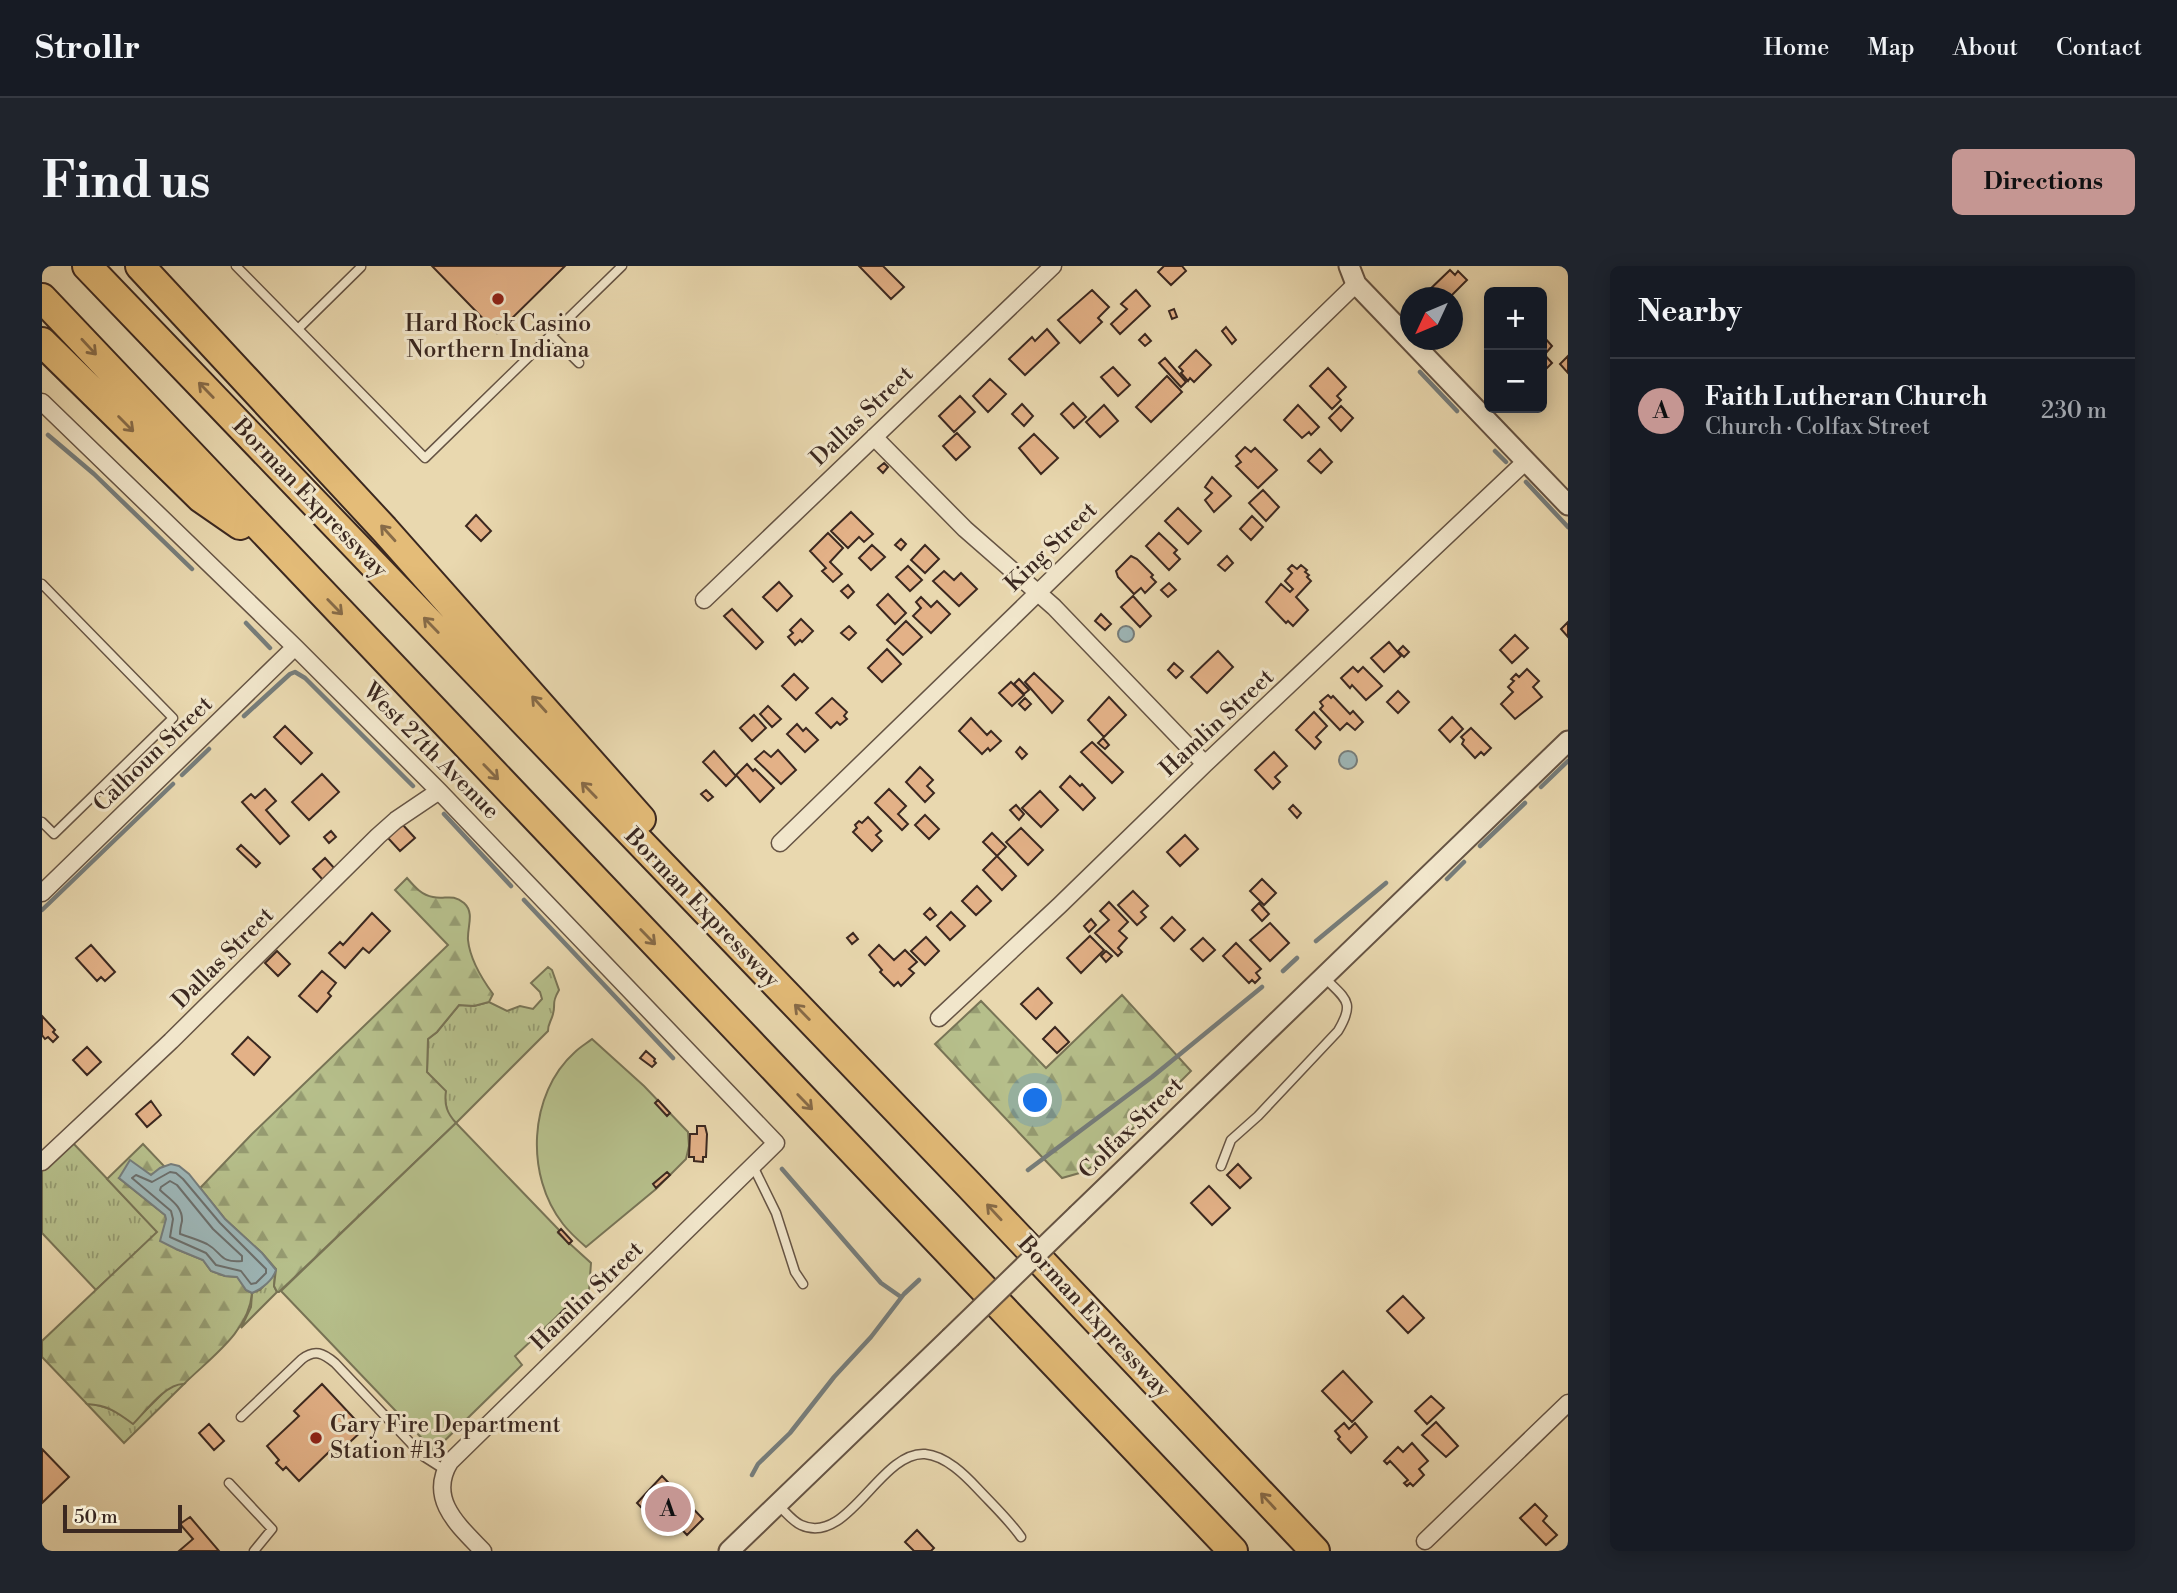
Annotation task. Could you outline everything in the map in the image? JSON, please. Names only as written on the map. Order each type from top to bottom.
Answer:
[{"type":"highway","name":"Borman Expressway","points":[[87,266],[969,1185],[1315,1551]]},
{"type":"highway","points":[[140,266],[384,529],[638,814],[721,927]]},
{"type":"highway","points":[[150,266],[187,315]]},
{"type":"highway","points":[[42,298],[1233,1551]]},
{"type":"highway","points":[[42,342],[201,498],[288,558]]},
{"type":"street","name":"Dallas Street","points":[[704,600],[1053,266]]},
{"type":"street","points":[[1352,275],[1568,505]]},
{"type":"street","name":"King Street","points":[[780,843],[1038,591],[1352,275]]},
{"type":"street","name":"West 27th Avenue","points":[[42,402],[439,791],[776,1143]]},
{"type":"street","points":[[874,437],[965,528],[1038,591],[1205,764]]},
{"type":"street","name":"Hamlin Street","points":[[939,1018],[1526,461]]},
{"type":"street","name":"Calhoun Street","points":[[42,893],[295,647]]},
{"type":"street","name":"Colfax Street","points":[[729,1551],[1568,741]]},
{"type":"street","name":"Dallas Street","points":[[42,1162],[163,1048],[385,829],[439,791]]},
{"type":"street","name":"Hamlin Street","points":[[445,1470],[461,1450],[776,1143]]},
{"type":"street","points":[[1425,1541],[1568,1404]]},
{"type":"street","points":[[445,1470],[442,1489],[449,1512],[483,1551]]},
{"type":"lane","points":[[236,266],[425,457],[622,266]]},
{"type":"lane","points":[[298,329],[361,267]]},
{"type":"lane","points":[[551,335],[579,363]]},
{"type":"lane","points":[[42,584],[173,719],[54,834],[42,822]]},
{"type":"lane","points":[[1221,1166],[1231,1140],[1258,1116],[1338,1031],[1347,1016],[1346,1000],[1324,977]]},
{"type":"lane","points":[[753,1166],[776,1213],[795,1272],[803,1284]]},
{"type":"lane","points":[[240,1417],[302,1359],[319,1352],[335,1363],[423,1456],[445,1470]]},
{"type":"lane","points":[[777,1504],[795,1522],[822,1528],[845,1514],[902,1461],[915,1455],[928,1454],[962,1474],[1010,1522],[1021,1537]]},
{"type":"lane","points":[[229,1483],[272,1529],[254,1551]]},
{"type":"green space","points":[[407,878],[418,890],[429,896],[456,898],[467,907],[470,916],[468,940],[471,954],[493,994],[489,1002],[474,1006],[459,1005],[428,1039],[427,1072],[446,1091],[447,1108],[456,1123],[277,1292],[274,1286],[276,1269],[225,1219],[200,1188],[252,1134],[448,945],[395,890]]},
{"type":"green space","points":[[548,967],[552,970],[559,990],[548,1031],[456,1123],[448,1115],[445,1101],[427,1072],[428,1039],[459,1005],[474,1006],[489,1002],[507,1011],[520,1006],[533,1009],[542,999],[540,992],[531,983]]},
{"type":"green space","points":[[1122,995],[1191,1071],[1099,1162],[1083,1172],[1062,1178],[935,1044],[981,1001],[1046,1068]]},
{"type":"green space","points":[[592,1039],[644,1086],[688,1132],[689,1146],[686,1159],[656,1189],[586,1247],[566,1227],[551,1205],[542,1183],[537,1136],[548,1090],[559,1069]]},
{"type":"green space","points":[[456,1123],[560,1231],[558,1233],[591,1263],[589,1290],[572,1306],[569,1305],[515,1356],[522,1365],[434,1451],[281,1291]]},
{"type":"green space","points":[[72,1142],[158,1232],[96,1290],[42,1233],[42,1171]]},
{"type":"green space","points":[[143,1144],[164,1166],[151,1175],[137,1167],[119,1178],[165,1215],[176,1249],[203,1260],[211,1271],[238,1277],[246,1290],[252,1293],[244,1320],[227,1343],[184,1384],[163,1393],[133,1424],[112,1410],[87,1404],[42,1357],[42,1341],[157,1232],[107,1179]]},
{"type":"green space","points":[[275,1274],[274,1286],[277,1292],[241,1328],[251,1307],[252,1293],[260,1290]]},
{"type":"green space","points":[[184,1384],[124,1443],[87,1404],[112,1410],[133,1423],[168,1388]]},
{"type":"water","points":[[1123,626],[1129,626],[1134,634],[1132,640],[1123,642],[1118,637],[1118,631]]},
{"type":"water","points":[[1348,751],[1354,754],[1357,760],[1354,766],[1348,769],[1342,766],[1339,760],[1342,754]]},
{"type":"water","points":[[130,1160],[151,1175],[171,1164],[179,1166],[189,1174],[225,1219],[262,1253],[276,1270],[270,1281],[252,1293],[246,1290],[237,1277],[211,1271],[203,1260],[160,1241],[165,1215],[119,1178]]},
{"type":"building","name":"Hard Rock Casino Northern Indiana","points":[[432,266],[565,266],[497,333]]},
{"type":"building","points":[[859,266],[883,266],[904,287],[891,299]]},
{"type":"building","points":[[1164,266],[1182,266],[1186,271],[1171,285],[1158,272]]},
{"type":"building","points":[[1450,270],[1455,275],[1458,271],[1467,280],[1460,287],[1432,287]]},
{"type":"building","points":[[1092,290],[1109,307],[1098,318],[1102,322],[1080,343],[1058,320]]},
{"type":"building","points":[[1136,290],[1150,306],[1120,334],[1111,324],[1127,309],[1121,304]]},
{"type":"building","points":[[1174,309],[1177,317],[1172,319],[1169,311]]},
{"type":"building","points":[[1226,327],[1236,340],[1232,344],[1222,331]]},
{"type":"building","points":[[1047,329],[1059,343],[1025,375],[1009,359],[1032,337],[1035,341]]},
{"type":"building","points":[[1145,334],[1151,341],[1145,346],[1139,340]]},
{"type":"building","points":[[1196,350],[1211,365],[1194,382],[1190,378],[1188,381],[1179,367]]},
{"type":"building","points":[[1568,356],[1568,373],[1560,364]]},
{"type":"building","points":[[1165,358],[1186,382],[1181,387],[1159,363]]},
{"type":"building","points":[[1113,367],[1130,385],[1118,396],[1101,377]]},
{"type":"building","points":[[1328,368],[1346,387],[1337,396],[1341,400],[1332,409],[1310,386]]},
{"type":"building","points":[[1167,376],[1182,392],[1151,422],[1136,407]]},
{"type":"building","points":[[990,379],[1006,394],[988,412],[973,396]]},
{"type":"building","points":[[960,396],[975,412],[954,432],[939,416]]},
{"type":"building","points":[[1073,403],[1086,417],[1074,428],[1061,414]]},
{"type":"building","points":[[1022,404],[1033,416],[1024,426],[1012,414]]},
{"type":"building","points":[[1104,405],[1118,421],[1100,437],[1086,422]]},
{"type":"building","points":[[1298,405],[1319,427],[1311,435],[1309,432],[1302,438],[1284,420]]},
{"type":"building","points":[[1341,406],[1353,418],[1341,431],[1329,418]]},
{"type":"building","points":[[957,433],[970,447],[956,460],[943,446]]},
{"type":"building","points":[[1034,434],[1058,458],[1041,474],[1019,448]]},
{"type":"building","points":[[1245,447],[1251,452],[1255,448],[1277,470],[1258,488],[1236,466],[1241,462],[1236,456]]},
{"type":"building","points":[[1320,449],[1332,462],[1321,473],[1308,461]]},
{"type":"building","points":[[884,463],[888,467],[883,473],[878,468]]},
{"type":"building","points":[[1212,477],[1231,496],[1214,512],[1205,500],[1212,493],[1205,487]]},
{"type":"building","points":[[1263,490],[1279,507],[1266,521],[1249,503]]},
{"type":"building","points":[[1178,508],[1201,531],[1188,544],[1165,521]]},
{"type":"building","points":[[851,512],[873,534],[864,542],[859,537],[848,548],[831,531]]},
{"type":"building","points":[[476,515],[491,531],[481,541],[466,526]]},
{"type":"building","points":[[1252,516],[1263,527],[1251,540],[1240,529]]},
{"type":"building","points":[[828,533],[843,548],[830,562],[842,574],[833,582],[822,571],[826,568],[810,551]]},
{"type":"building","points":[[1159,533],[1177,550],[1174,553],[1180,559],[1169,570],[1146,546]]},
{"type":"building","points":[[901,539],[906,544],[901,550],[895,545]]},
{"type":"building","points":[[872,545],[885,557],[871,570],[859,558]]},
{"type":"building","points":[[925,545],[939,559],[925,573],[911,560]]},
{"type":"building","points":[[1131,556],[1153,575],[1151,577],[1156,582],[1145,593],[1141,588],[1134,594],[1118,577],[1116,571]]},
{"type":"building","points":[[1227,556],[1233,563],[1225,571],[1218,565]]},
{"type":"building","points":[[1292,565],[1297,569],[1301,565],[1307,570],[1305,572],[1311,581],[1296,597],[1308,610],[1293,626],[1288,621],[1286,623],[1266,602],[1281,584],[1290,592],[1293,589],[1285,581],[1292,573],[1288,569]]},
{"type":"building","points":[[908,566],[922,580],[910,591],[896,577]]},
{"type":"building","points":[[944,571],[954,580],[961,573],[977,589],[959,606],[933,581]]},
{"type":"building","points":[[779,582],[792,596],[777,611],[763,597]]},
{"type":"building","points":[[1169,583],[1176,590],[1168,597],[1161,590]]},
{"type":"building","points":[[848,585],[854,592],[848,598],[841,591]]},
{"type":"building","points":[[888,594],[906,613],[895,624],[877,605]]},
{"type":"building","points":[[1133,596],[1151,616],[1140,627],[1121,607]]},
{"type":"building","points":[[921,597],[931,607],[937,601],[950,614],[931,633],[913,616],[921,608],[916,602]]},
{"type":"building","points":[[732,609],[763,642],[756,649],[724,616]]},
{"type":"building","points":[[1101,614],[1111,624],[1105,630],[1095,621]]},
{"type":"building","points":[[801,619],[813,631],[795,645],[788,637],[793,633],[790,630]]},
{"type":"building","points":[[906,621],[922,637],[903,655],[887,640]]},
{"type":"building","points":[[1568,622],[1568,637],[1561,629]]},
{"type":"building","points":[[849,626],[856,633],[849,640],[841,633]]},
{"type":"building","points":[[1515,635],[1528,648],[1512,663],[1500,650]]},
{"type":"building","points":[[1389,642],[1401,656],[1384,672],[1371,658]]},
{"type":"building","points":[[1403,646],[1409,652],[1404,657],[1398,651]]},
{"type":"building","points":[[887,649],[901,664],[882,682],[868,668]]},
{"type":"building","points":[[1218,651],[1233,667],[1207,693],[1191,677]]},
{"type":"building","points":[[1174,663],[1183,671],[1176,678],[1168,670]]},
{"type":"building","points":[[1353,667],[1358,672],[1363,667],[1382,686],[1366,700],[1341,678]]},
{"type":"building","points":[[1527,669],[1539,681],[1533,687],[1542,697],[1515,719],[1501,704],[1513,692],[1508,687],[1514,681],[1511,679],[1516,674],[1519,677]]},
{"type":"building","points":[[1034,673],[1063,701],[1052,713],[1025,682]]},
{"type":"building","points":[[794,674],[808,688],[796,700],[782,686]]},
{"type":"building","points":[[1019,679],[1029,690],[1024,694],[1014,684]]},
{"type":"building","points":[[1011,682],[1024,695],[1012,706],[999,693]]},
{"type":"building","points":[[1398,691],[1409,702],[1398,713],[1387,702]]},
{"type":"building","points":[[1328,695],[1331,698],[1333,696],[1350,714],[1353,711],[1363,722],[1355,730],[1347,723],[1340,730],[1320,709],[1323,706],[1320,702]]},
{"type":"building","points":[[1109,697],[1126,715],[1104,737],[1088,720]]},
{"type":"building","points":[[832,698],[847,712],[844,716],[847,719],[840,725],[837,722],[831,728],[816,713]]},
{"type":"building","points":[[1025,698],[1031,704],[1025,710],[1019,704]]},
{"type":"building","points":[[768,706],[781,719],[772,727],[760,714]]},
{"type":"building","points":[[1314,712],[1327,726],[1316,737],[1321,742],[1315,749],[1296,730]]},
{"type":"building","points":[[754,715],[766,728],[752,741],[740,728]]},
{"type":"building","points":[[1452,717],[1463,729],[1450,742],[1439,730]]},
{"type":"building","points":[[971,718],[987,735],[991,731],[1001,741],[990,751],[988,748],[982,754],[959,731]]},
{"type":"building","points":[[797,724],[803,731],[806,728],[818,740],[805,752],[787,734]]},
{"type":"building","points":[[285,726],[312,753],[301,764],[274,737]]},
{"type":"building","points":[[1471,728],[1491,748],[1484,755],[1481,752],[1475,758],[1462,744],[1464,740],[1461,737]]},
{"type":"building","points":[[1103,738],[1109,745],[1105,749],[1098,743]]},
{"type":"building","points":[[1092,742],[1123,772],[1112,783],[1081,752]]},
{"type":"building","points":[[1020,747],[1027,754],[1022,759],[1016,752]]},
{"type":"building","points":[[778,750],[796,770],[781,784],[755,759],[764,751],[771,757]]},
{"type":"building","points":[[714,751],[736,776],[726,786],[703,762]]},
{"type":"building","points":[[1274,752],[1287,766],[1275,777],[1280,782],[1273,789],[1255,770]]},
{"type":"building","points":[[747,764],[774,788],[760,802],[736,775]]},
{"type":"building","points":[[920,767],[933,780],[927,786],[934,793],[925,802],[906,782]]},
{"type":"building","points":[[322,774],[339,792],[309,820],[292,802]]},
{"type":"building","points":[[1070,776],[1095,798],[1083,810],[1060,787]]},
{"type":"building","points":[[265,789],[276,801],[266,810],[289,836],[280,844],[242,802],[251,794],[255,798]]},
{"type":"building","points":[[889,789],[906,806],[898,814],[908,824],[902,830],[875,803]]},
{"type":"building","points":[[706,790],[713,797],[708,801],[701,794]]},
{"type":"building","points":[[1040,791],[1058,810],[1041,827],[1022,808]]},
{"type":"building","points":[[1016,805],[1024,814],[1019,820],[1010,810]]},
{"type":"building","points":[[1293,805],[1301,813],[1297,818],[1289,809]]},
{"type":"building","points":[[925,815],[939,829],[929,839],[915,825]]},
{"type":"building","points":[[868,817],[881,831],[876,835],[882,841],[872,851],[853,832],[859,821],[862,823]]},
{"type":"building","points":[[402,824],[415,838],[400,851],[388,838]]},
{"type":"building","points":[[1021,828],[1043,850],[1028,865],[1006,842]]},
{"type":"building","points":[[331,831],[336,837],[329,843],[324,837]]},
{"type":"building","points":[[992,833],[1006,847],[997,856],[983,842]]},
{"type":"building","points":[[1185,835],[1198,849],[1180,866],[1167,852]]},
{"type":"building","points":[[241,845],[260,863],[256,867],[237,849]]},
{"type":"building","points":[[997,856],[1016,876],[1002,890],[983,870]]},
{"type":"building","points":[[325,858],[335,869],[323,880],[313,869]]},
{"type":"building","points":[[1262,879],[1276,893],[1264,905],[1250,891]]},
{"type":"building","points":[[977,886],[991,901],[976,915],[962,901]]},
{"type":"building","points":[[1133,891],[1148,906],[1141,912],[1146,917],[1137,925],[1118,905]]},
{"type":"building","points":[[1109,902],[1128,922],[1119,931],[1127,938],[1118,948],[1122,952],[1118,956],[1095,933],[1109,920],[1100,911]]},
{"type":"building","points":[[1259,903],[1269,914],[1262,921],[1252,910]]},
{"type":"building","points":[[930,908],[936,915],[930,920],[924,914]]},
{"type":"building","points":[[951,912],[965,926],[950,940],[937,926]]},
{"type":"building","points":[[372,913],[390,931],[369,953],[363,948],[345,968],[329,953],[340,942],[343,945]]},
{"type":"building","points":[[1172,917],[1185,930],[1174,941],[1161,928]]},
{"type":"building","points":[[1091,919],[1096,925],[1089,932],[1084,926]]},
{"type":"building","points":[[1270,923],[1289,943],[1270,961],[1250,940]]},
{"type":"building","points":[[853,933],[858,939],[852,944],[847,938]]},
{"type":"building","points":[[1090,936],[1104,950],[1081,973],[1067,958]]},
{"type":"building","points":[[926,937],[939,951],[925,965],[911,951]]},
{"type":"building","points":[[1203,938],[1215,950],[1203,961],[1191,949]]},
{"type":"building","points":[[1236,943],[1261,969],[1256,973],[1260,978],[1255,983],[1252,980],[1249,983],[1223,956]]},
{"type":"building","points":[[91,945],[115,972],[105,981],[101,977],[97,981],[76,958]]},
{"type":"building","points":[[879,945],[894,960],[905,950],[917,962],[909,969],[914,973],[901,986],[898,982],[894,986],[880,972],[882,970],[869,955]]},
{"type":"building","points":[[277,951],[290,964],[278,976],[265,963]]},
{"type":"building","points":[[1106,951],[1112,956],[1106,962],[1101,956]]},
{"type":"building","points":[[322,971],[336,983],[328,993],[331,996],[317,1012],[299,996]]},
{"type":"building","points":[[1038,988],[1052,1003],[1036,1019],[1021,1004]]},
{"type":"building","points":[[42,1016],[58,1037],[53,1042],[42,1035]]},
{"type":"building","points":[[1055,1027],[1069,1042],[1057,1053],[1043,1039]]},
{"type":"building","points":[[248,1037],[270,1057],[254,1075],[232,1054]]},
{"type":"building","points":[[87,1047],[101,1062],[87,1075],[73,1060]]},
{"type":"building","points":[[646,1051],[655,1059],[656,1063],[652,1067],[640,1058]]},
{"type":"building","points":[[658,1100],[670,1113],[667,1116],[655,1103]]},
{"type":"building","points":[[151,1101],[161,1115],[147,1127],[136,1114]]},
{"type":"building","points":[[697,1126],[705,1126],[707,1134],[706,1157],[703,1157],[703,1162],[689,1157],[690,1134],[697,1134]]},
{"type":"building","points":[[1238,1164],[1251,1178],[1240,1188],[1227,1175]]},
{"type":"building","points":[[667,1172],[670,1175],[656,1188],[653,1184]]},
{"type":"building","points":[[1209,1186],[1230,1208],[1212,1225],[1191,1203]]},
{"type":"building","points":[[561,1229],[572,1241],[569,1244],[558,1232]]},
{"type":"building","points":[[1403,1296],[1424,1318],[1408,1333],[1387,1311]]},
{"type":"building","points":[[569,1304],[572,1308],[561,1319],[558,1316]]},
{"type":"building","points":[[1343,1371],[1372,1402],[1352,1422],[1322,1391]]},
{"type":"building","name":"Gary Fire Department Station #13","points":[[322,1384],[364,1429],[336,1455],[331,1450],[299,1481],[286,1467],[283,1470],[276,1463],[279,1460],[267,1446],[299,1416],[294,1411]]},
{"type":"building","points":[[1431,1396],[1444,1408],[1427,1424],[1415,1411]]},
{"type":"building","points":[[1436,1422],[1458,1446],[1446,1457],[1422,1435]]},
{"type":"building","points":[[1344,1423],[1349,1429],[1355,1423],[1367,1437],[1351,1453],[1338,1439],[1340,1437],[1335,1431]]},
{"type":"building","points":[[209,1424],[224,1441],[214,1450],[199,1433]]},
{"type":"building","points":[[1412,1443],[1428,1461],[1419,1469],[1424,1475],[1413,1486],[1410,1483],[1407,1486],[1404,1483],[1408,1480],[1390,1461],[1387,1464],[1384,1461],[1398,1447],[1403,1452]]},
{"type":"building","points":[[42,1449],[69,1477],[42,1503]]},
{"type":"building","points":[[662,1476],[703,1519],[687,1535],[668,1515],[658,1525],[637,1503]]},
{"type":"building","points":[[1535,1504],[1547,1516],[1543,1521],[1557,1535],[1546,1545],[1520,1518]]},
{"type":"building","points":[[190,1517],[219,1551],[179,1551],[193,1539],[180,1524]]},
{"type":"building","points":[[917,1530],[934,1548],[931,1551],[914,1551],[905,1542]]},
{"type":"waterway","points":[[1420,372],[1457,411]]},
{"type":"waterway","points":[[48,435],[94,474],[192,569]]},
{"type":"waterway","points":[[1495,451],[1506,462]]},
{"type":"waterway","points":[[1526,482],[1568,527]]},
{"type":"waterway","points":[[246,623],[270,648]]},
{"type":"waterway","points":[[244,716],[295,672],[305,678],[413,786]]},
{"type":"waterway","points":[[182,775],[209,749]]},
{"type":"waterway","points":[[1541,787],[1568,761]]},
{"type":"waterway","points":[[42,910],[173,784]]},
{"type":"waterway","points":[[1480,846],[1525,803]]},
{"type":"waterway","points":[[444,814],[511,886]]},
{"type":"waterway","points":[[1447,879],[1464,862]]},
{"type":"waterway","points":[[1316,941],[1386,883]]},
{"type":"waterway","points":[[524,900],[673,1058]]},
{"type":"waterway","points":[[1283,971],[1297,958]]},
{"type":"waterway","points":[[1028,1170],[1152,1077],[1262,987]]},
{"type":"waterway","points":[[782,1169],[881,1283],[901,1297]]},
{"type":"waterway","points":[[752,1475],[758,1464],[790,1433],[834,1377],[919,1280]]},
{"type":"place","name":"Hard Rock Casino Northern Indiana","points":[[498,299]]},
{"type":"place","name":"Gary Fire Department Station #13","points":[[316,1438]]},
{"type":"place","name":"Faith Lutheran Church","points":[[668,1509]]}]
